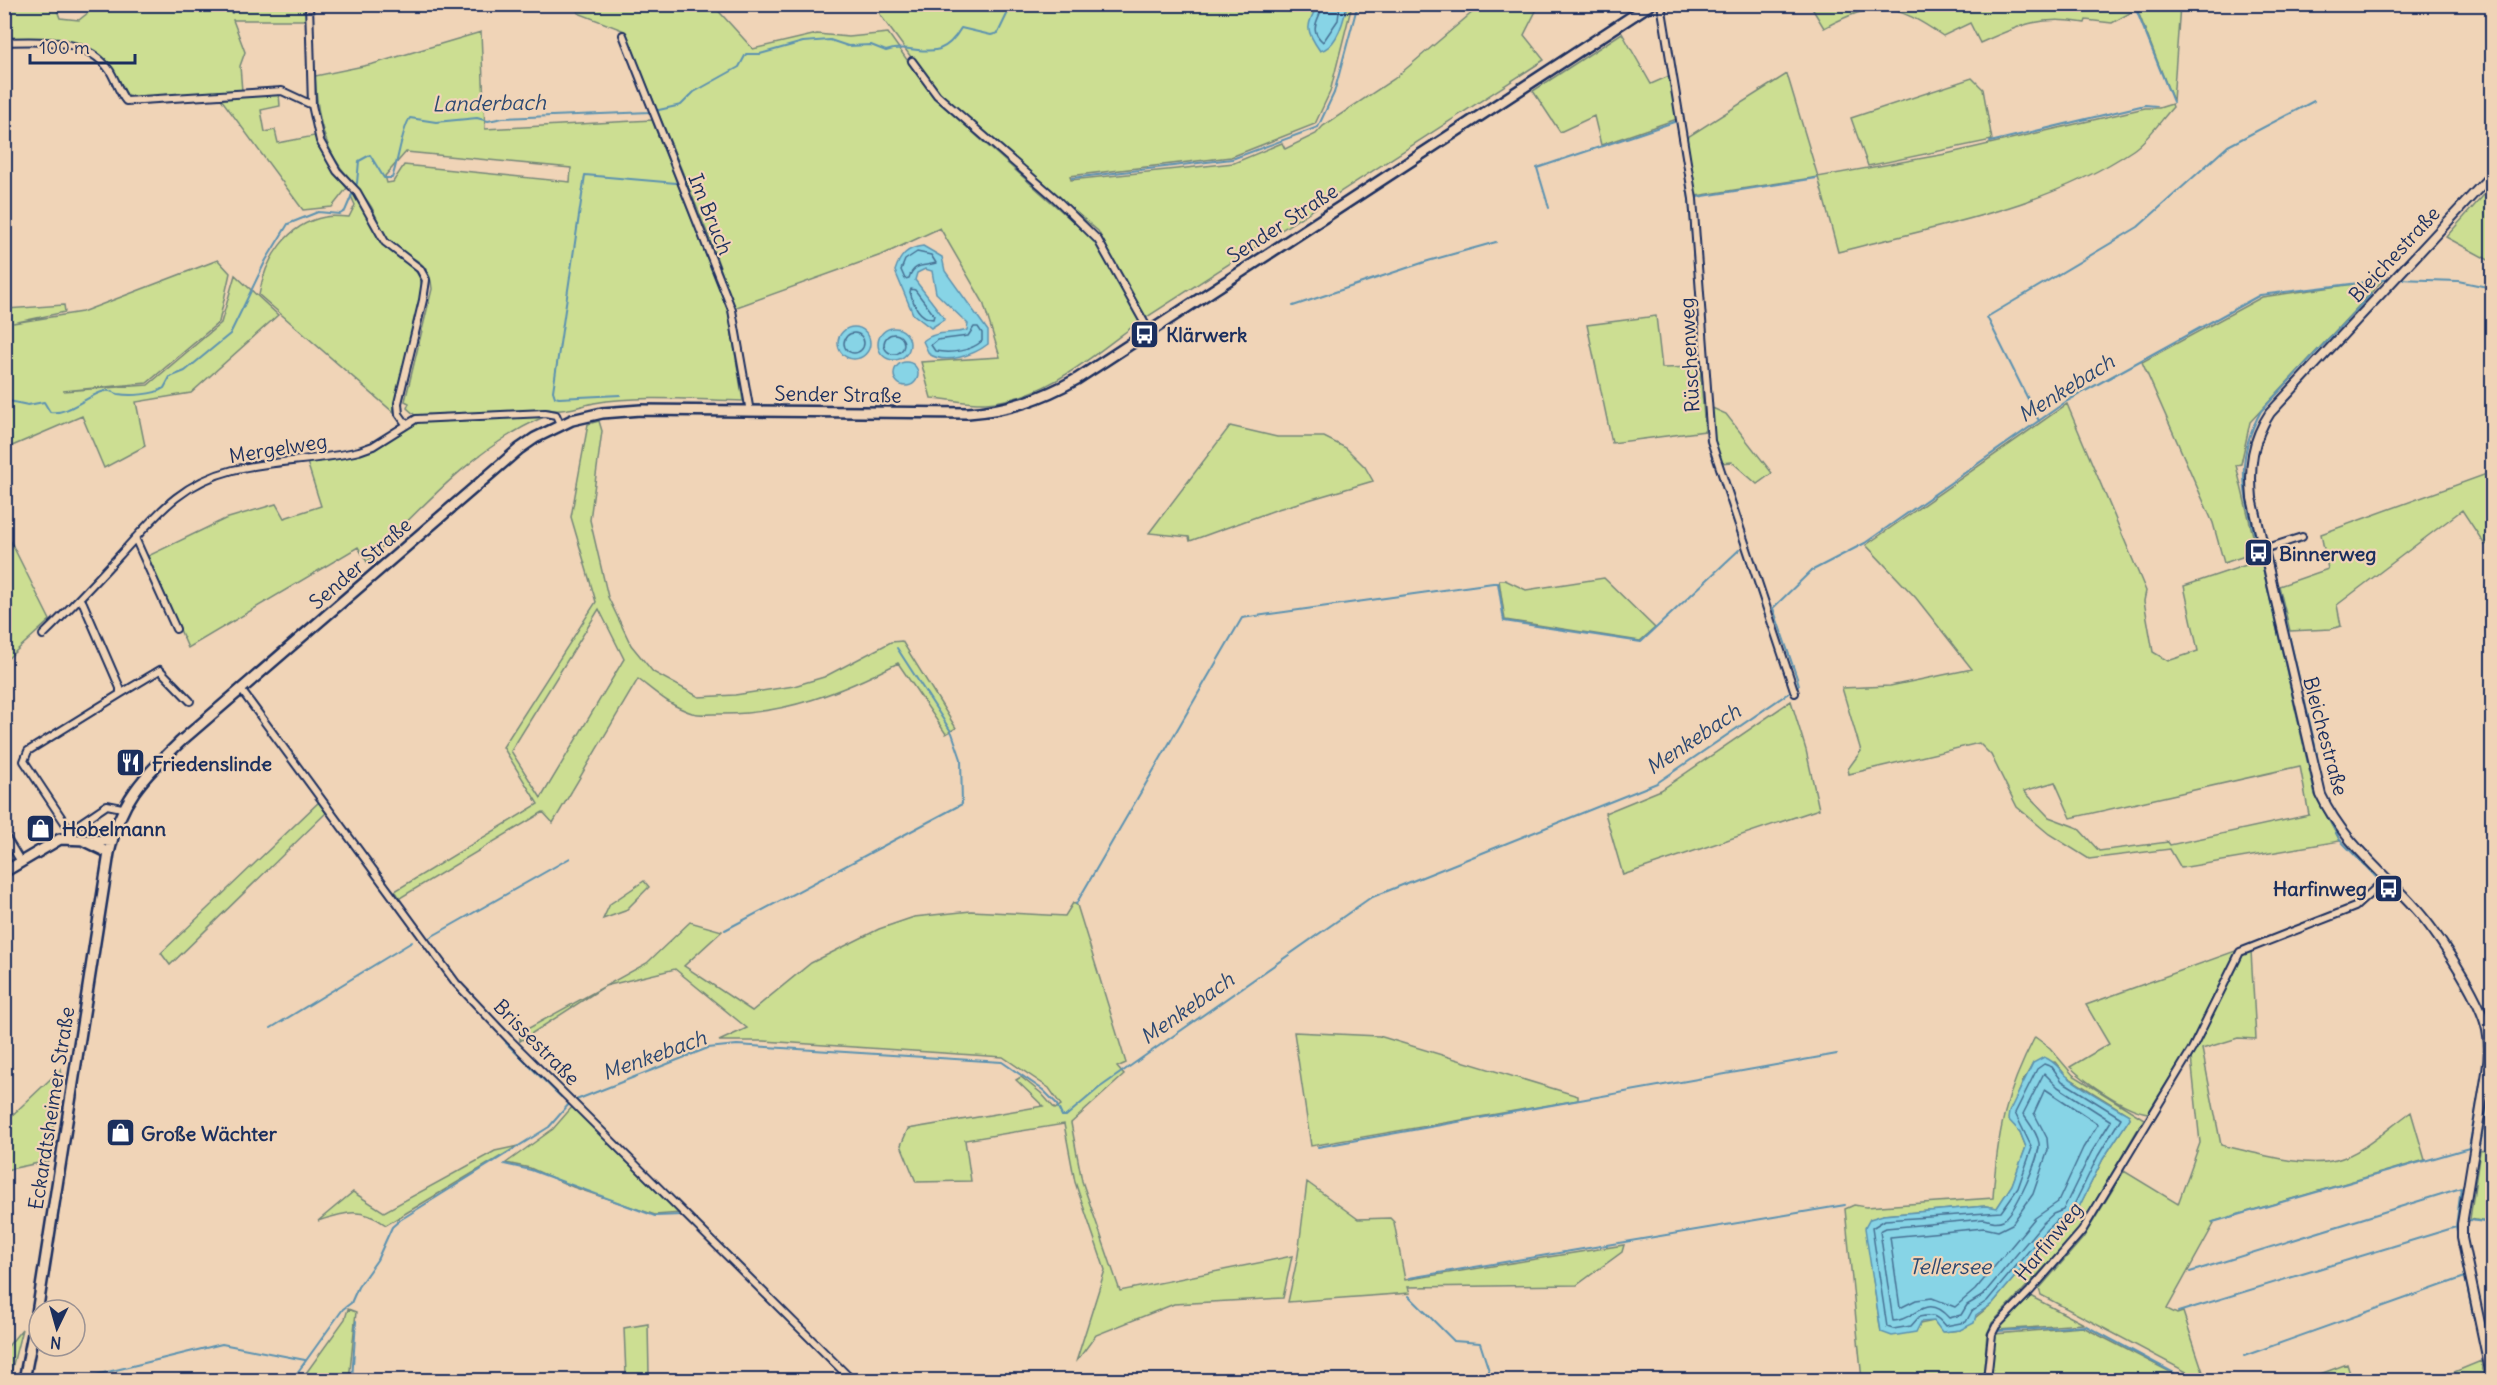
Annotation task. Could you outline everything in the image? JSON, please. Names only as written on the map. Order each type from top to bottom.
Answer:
[{"type":"main road","name":"Sender Straße","points":[[112,841],[123,808],[146,775],[180,742],[242,691],[497,468],[535,438],[561,424],[602,413],[641,410],[968,413],[1011,408],[1033,402],[1066,385],[1651,4]]},
{"type":"main road","points":[[4,872],[50,843],[74,838],[112,841]]},
{"type":"main road","points":[[74,838],[109,853]]},
{"type":"main road","name":"Eckardtsheimer Straße","points":[[24,1380],[39,1301],[112,841]]},
{"type":"street","points":[[309,4],[314,124],[328,156],[357,192],[385,242],[420,269],[426,280],[398,403],[399,414],[406,424],[416,419],[545,412],[556,416],[561,424]]},
{"type":"street","name":"Rüschenweg","points":[[1661,4],[1693,199],[1711,441],[1795,693]]},
{"type":"street","name":"Im Bruch","points":[[623,35],[732,310],[750,412]]},
{"type":"street","points":[[4,42],[45,41],[83,49],[104,64],[126,101],[282,91],[312,105]]},
{"type":"street","points":[[912,61],[942,100],[1054,197],[1098,240],[1149,331]]},
{"type":"street","name":"Bleichestraße","points":[[2492,1380],[2462,1238],[2462,1219],[2490,1072],[2489,1050],[2481,1012],[2432,930],[2417,910],[2353,845],[2329,812],[2321,795],[2250,480],[2252,454],[2261,426],[2270,413],[2493,174]]},
{"type":"street","name":"Mergelweg","points":[[43,635],[79,600],[170,500],[197,483],[233,470],[360,451],[373,446],[406,424]]},
{"type":"street","points":[[2264,549],[2302,537]]},
{"type":"street","points":[[135,538],[176,629]]},
{"type":"street","points":[[79,600],[83,603],[120,687],[120,694]]},
{"type":"street","points":[[74,838],[27,765],[24,757],[28,752],[160,670],[190,701]]},
{"type":"street","name":"Brissestraße","points":[[242,691],[456,983],[509,1039],[852,1380]]},
{"type":"street","points":[[74,838],[76,825],[107,806],[123,808]]},
{"type":"street","points":[[4,834],[21,861]]},
{"type":"street","name":"Harfinweg","points":[[1987,1380],[1995,1326],[2030,1291],[2082,1231],[2192,1049],[2240,952],[2355,907],[2386,879]]},
{"type":"green space","points":[[168,4],[231,8],[232,14],[233,5],[306,5],[306,20],[233,20],[245,52],[240,66],[242,91],[143,98],[128,97],[111,66],[85,48],[5,39],[4,5],[55,5],[60,18],[79,20],[94,8],[93,5]]},
{"type":"green space","points":[[581,4],[713,5],[753,49],[817,34],[849,37],[888,33],[934,98],[1094,240],[1140,321],[1087,361],[1049,384],[1008,400],[979,403],[931,398],[921,362],[1000,357],[983,302],[940,228],[884,254],[734,308],[711,242],[625,31],[578,13],[576,6]]},
{"type":"green space","points":[[876,5],[1352,5],[1330,92],[1315,124],[1231,157],[1070,176],[1071,180],[1234,163],[1282,143],[1285,149],[1316,134],[1323,126],[1394,79],[1481,5],[1539,5],[1524,35],[1544,60],[1144,319],[1098,231],[938,94],[881,16]]},
{"type":"green space","points":[[1810,5],[2180,5],[2173,101],[2137,9],[2112,23],[2056,20],[2031,23],[1980,43],[1970,23],[1943,36],[1911,17],[1885,9],[1858,13],[1824,28]]},
{"type":"green space","points":[[481,32],[485,129],[652,120],[728,310],[743,401],[631,399],[594,403],[571,409],[417,417],[407,408],[409,403],[405,401],[432,289],[430,277],[420,263],[398,250],[385,237],[374,211],[334,158],[321,124],[316,88],[315,76],[373,64]],"holes":[[[406,152],[571,168],[570,182],[404,165],[393,182],[387,183],[385,176]]]},
{"type":"green space","points":[[1622,33],[1651,84],[1669,76],[1677,119],[1601,145],[1594,116],[1560,132],[1533,91]]},
{"type":"green space","points":[[1787,74],[1818,177],[1696,196],[1686,138]]},
{"type":"green space","points":[[1972,78],[1983,89],[1992,140],[1868,166],[1851,118]]},
{"type":"green space","points":[[279,94],[280,106],[261,110],[265,132],[275,130],[278,143],[314,136],[334,172],[347,188],[332,207],[303,210],[221,99]]},
{"type":"green space","points":[[2172,104],[2173,107],[2139,146],[2100,170],[2065,187],[1952,224],[1838,252],[1818,177],[1946,154],[2145,108],[2159,108]]},
{"type":"green space","points":[[2492,186],[2492,262],[2446,237]]},
{"type":"green space","points":[[353,192],[362,204],[379,239],[413,268],[421,281],[422,289],[393,412],[259,295],[272,256],[289,235],[312,221],[328,216],[349,217],[355,205],[351,196]]},
{"type":"green space","points":[[4,232],[8,232],[6,309],[64,305],[65,312],[13,323],[82,312],[218,260],[230,273],[219,322],[147,383],[63,391],[148,385],[221,323],[235,275],[278,315],[191,393],[136,402],[145,446],[104,468],[82,416],[5,449]]},
{"type":"green space","points":[[2383,280],[2250,422],[2241,464],[2236,465],[2257,552],[2224,563],[2213,523],[2142,362],[2262,297]]},
{"type":"green space","points":[[1656,316],[1662,368],[1700,367],[1705,431],[1612,443],[1587,325]]},
{"type":"green space","points":[[2067,404],[2146,591],[2144,601],[2153,652],[2168,661],[2198,651],[2184,586],[2261,560],[2315,795],[2340,841],[2181,868],[2170,849],[2089,859],[2049,834],[2017,807],[1991,755],[1979,743],[1849,774],[1848,769],[1861,751],[1842,688],[1890,686],[1972,669],[1916,598],[1866,545]],"holes":[[[2300,766],[2309,815],[2170,845],[2168,842],[2099,851],[2078,828],[2049,817],[2024,791],[2055,782],[2071,818]]]},
{"type":"green space","points":[[1710,407],[1726,414],[1772,473],[1757,484],[1732,462],[1720,463],[1712,439]]},
{"type":"green space","points":[[546,416],[520,429],[472,461],[367,562],[358,547],[188,648],[148,556],[225,519],[276,504],[284,518],[321,506],[307,462],[342,458],[374,450],[417,422]]},
{"type":"green space","points":[[599,421],[602,431],[590,520],[608,597],[631,645],[653,672],[699,697],[735,695],[794,686],[824,677],[891,642],[902,641],[956,728],[946,734],[898,663],[812,700],[767,711],[743,713],[692,713],[670,703],[638,679],[553,823],[543,812],[400,898],[395,891],[538,804],[503,747],[596,602],[571,517],[588,424]],"holes":[[[599,609],[624,659],[541,798],[511,751]]]},
{"type":"green space","points":[[1230,426],[1277,437],[1324,437],[1346,448],[1365,467],[1373,481],[1278,509],[1190,541],[1189,537],[1149,533]]},
{"type":"green space","points":[[2492,472],[2492,541],[2485,545],[2462,510],[2337,605],[2341,626],[2331,629],[2290,631],[2279,586],[2328,569],[2321,534]]},
{"type":"green space","points":[[4,528],[50,620],[5,661],[4,661]]},
{"type":"green space","points":[[1604,578],[1655,628],[1640,641],[1505,620],[1499,580],[1505,580],[1526,590]]},
{"type":"green space","points":[[1791,701],[1806,750],[1819,809],[1623,875],[1605,813],[1661,790]]},
{"type":"green space","points":[[319,802],[326,813],[170,965],[161,953]]},
{"type":"green space","points":[[644,881],[649,887],[625,911],[603,919],[610,904]]},
{"type":"green space","points":[[1073,903],[1077,905],[1126,1063],[1117,1067],[1124,1075],[1071,1123],[1082,1181],[1120,1291],[1292,1256],[1283,1298],[1174,1304],[1096,1335],[1076,1362],[1105,1270],[1075,1182],[1064,1124],[965,1140],[971,1181],[916,1182],[901,1145],[908,1129],[1043,1106],[1016,1080],[1021,1077],[1041,1093],[1055,1109],[1061,1105],[1049,1088],[1003,1057],[764,1041],[719,1041],[747,1028],[675,969],[605,986],[647,963],[690,922],[722,931],[684,966],[752,1011],[811,963],[879,929],[914,917],[971,911],[1065,916]]},
{"type":"green space","points":[[2238,950],[2189,1047],[2148,1113],[2128,1107],[2096,1088],[2070,1067],[2109,1044],[2086,1005]]},
{"type":"green space","points":[[2251,951],[2256,1039],[2238,1038],[2202,1049],[2221,1145],[2294,1161],[2336,1160],[2366,1146],[2411,1112],[2425,1160],[2212,1222],[2214,1224],[2167,1309],[2177,1314],[2183,1312],[2203,1372],[2192,1375],[2041,1295],[2039,1289],[2083,1238],[2124,1171],[2178,1204],[2200,1143],[2191,1057],[2242,955]]},
{"type":"green space","points":[[603,987],[520,1041],[520,1033]]},
{"type":"green space","points":[[1294,1032],[1379,1036],[1578,1096],[1578,1100],[1311,1146]]},
{"type":"green space","points":[[2035,1037],[2050,1048],[2073,1075],[2144,1119],[2076,1234],[1992,1323],[1987,1334],[1983,1380],[1862,1380],[1845,1209],[1854,1205],[1866,1207],[1993,1198],[1997,1154],[2004,1115],[2016,1077]],"holes":[[[2055,1062],[2066,1076],[2129,1115],[2130,1118],[2103,1159],[2072,1221],[2060,1225],[1992,1304],[1960,1330],[1943,1332],[1934,1321],[1881,1332],[1873,1279],[1883,1215],[1986,1206],[1997,1208],[2012,1185],[2026,1147],[2020,1132],[2009,1119],[2023,1081],[2033,1064]]]},
{"type":"green space","points":[[61,1069],[48,1161],[5,1170],[5,1122]]},
{"type":"green space","points":[[573,1106],[681,1213],[655,1215],[573,1187],[530,1168],[506,1163],[553,1129]]},
{"type":"green space","points":[[518,1146],[386,1225],[361,1213],[337,1215],[318,1221],[353,1192],[384,1212],[495,1151]]},
{"type":"green space","points":[[2487,1150],[2487,1222],[2470,1219],[2480,1151]]},
{"type":"green space","points":[[1307,1182],[1358,1219],[1390,1218],[1394,1222],[1405,1280],[1624,1245],[1622,1252],[1577,1285],[1408,1287],[1410,1293],[1288,1302],[1298,1255]]},
{"type":"green space","points":[[2030,1296],[2084,1324],[1997,1330]]},
{"type":"green space","points":[[348,1309],[356,1312],[349,1380],[301,1380],[345,1319]]},
{"type":"green space","points":[[648,1324],[649,1374],[626,1375],[624,1328]]},
{"type":"green space","points":[[2083,1327],[2185,1380],[1990,1380],[1994,1334]]},
{"type":"green space","points":[[22,1329],[9,1380],[5,1380],[5,1350]]},
{"type":"green space","points":[[2481,1361],[2485,1380],[2435,1380]]},
{"type":"green space","points":[[2347,1364],[2352,1380],[2304,1380]]},
{"type":"water","points":[[1318,5],[1347,5],[1342,25],[1335,39],[1320,51],[1309,28]]},
{"type":"water","points":[[923,246],[942,257],[945,271],[988,331],[988,344],[975,352],[951,359],[929,354],[923,341],[938,334],[967,330],[968,324],[936,293],[932,271],[925,269],[917,273],[915,280],[945,319],[931,328],[913,314],[895,271],[905,253]]},
{"type":"water","points":[[854,327],[865,332],[870,343],[865,354],[854,359],[843,354],[838,343],[843,332]]},
{"type":"water","points":[[894,328],[905,333],[910,344],[905,355],[894,360],[883,355],[878,344],[883,333]]},
{"type":"water","points":[[906,362],[915,365],[918,374],[915,383],[906,386],[897,383],[894,374],[897,365]]},
{"type":"water","name":"Tellersee","points":[[2044,1057],[2052,1061],[2076,1083],[2129,1115],[2130,1118],[2103,1159],[2072,1221],[2060,1225],[2051,1234],[1992,1304],[1976,1315],[1974,1323],[1960,1330],[1942,1332],[1934,1321],[1921,1322],[1916,1332],[1892,1336],[1881,1332],[1865,1228],[1870,1219],[1883,1215],[1986,1206],[1997,1208],[2012,1185],[2026,1147],[2020,1132],[2008,1119],[2009,1112],[2033,1063]]},
{"type":"waterway","name":"Landerbach","points":[[4,400],[28,405],[44,402],[50,412],[57,412],[71,408],[105,391],[135,395],[148,394],[164,388],[170,377],[185,371],[230,334],[266,260],[288,224],[318,212],[340,214],[345,211],[357,183],[359,161],[370,155],[384,178],[392,178],[410,118],[436,122],[477,118],[488,121],[503,118],[650,112],[681,105],[694,92],[739,67],[746,54],[760,54],[803,42],[830,40],[848,46],[871,45],[886,51],[935,50],[944,47],[961,28],[991,35],[998,33],[1012,4]]},
{"type":"waterway","points":[[1072,178],[1232,159],[1318,127],[1334,93],[1356,11],[1361,4]]},
{"type":"waterway","points":[[2137,12],[2173,102]]},
{"type":"waterway","points":[[2039,421],[1987,317],[2138,227],[2228,146],[2314,101]]},
{"type":"waterway","points":[[1990,142],[2145,105],[2157,106]]},
{"type":"waterway","points":[[1549,208],[1537,168],[1677,121],[1689,199],[1695,272]]},
{"type":"waterway","points":[[620,395],[559,398],[555,397],[553,391],[585,175],[676,183]]},
{"type":"waterway","points":[[1697,197],[1817,178]]},
{"type":"waterway","points":[[1293,306],[1428,261],[1496,242]]},
{"type":"waterway","name":"Menkebach","points":[[1796,687],[1799,685],[1797,678],[1773,608],[1811,571],[1865,543],[2067,401],[2260,295],[2391,279]]},
{"type":"waterway","name":"Menkebach","points":[[2397,279],[2458,281],[2492,288]]},
{"type":"waterway","points":[[2258,550],[2244,480],[2244,464],[2252,430],[2261,411],[2371,294]]},
{"type":"waterway","points":[[1076,904],[1242,618],[1498,583],[1504,621],[1641,642],[1740,549]]},
{"type":"waterway","points":[[2261,559],[2316,795],[2340,840],[2379,880]]},
{"type":"waterway","points":[[2278,587],[2300,682]]},
{"type":"waterway","points":[[725,930],[962,804],[961,759],[952,733],[897,648]]},
{"type":"waterway","name":"Menkebach","points":[[576,1100],[708,1048],[737,1045],[1002,1062],[1043,1090],[1056,1103],[1062,1116],[1066,1116],[1099,1088],[1370,898],[1657,783],[1790,692]]},
{"type":"waterway","points":[[2304,698],[2317,754]]},
{"type":"waterway","points":[[429,938],[570,858]]},
{"type":"waterway","points":[[271,1028],[412,942]]},
{"type":"waterway","points":[[506,1043],[561,1097]]},
{"type":"waterway","points":[[1318,1147],[1837,1054]]},
{"type":"waterway","points":[[2479,1151],[2492,1080]]},
{"type":"waterway","points":[[2213,1222],[2469,1148],[2478,1097]]},
{"type":"waterway","name":"Menkebach","points":[[292,1380],[343,1309],[351,1303],[358,1287],[377,1260],[392,1227],[549,1127],[569,1104]]},
{"type":"waterway","points":[[504,1164],[531,1170],[655,1216],[682,1215]]},
{"type":"waterway","points":[[2190,1272],[2461,1188],[2456,1227],[2465,1277]]},
{"type":"waterway","points":[[1409,1278],[1845,1205]]},
{"type":"waterway","points":[[2469,1220],[2492,1223]]},
{"type":"waterway","points":[[2178,1312],[2456,1227]]},
{"type":"waterway","points":[[2244,1356],[2465,1277],[2474,1319]]},
{"type":"waterway","points":[[1409,1296],[1454,1341],[1480,1343],[1492,1380]]},
{"type":"waterway","points":[[352,1380],[356,1321]]},
{"type":"waterway","points":[[1997,1331],[2086,1326],[2174,1373]]},
{"type":"waterway","points":[[75,1380],[222,1344],[305,1360]]},
{"type":"waterway","points":[[1078,1380],[1083,1378],[1208,1380],[1217,1376]]},
{"type":"place","name":"Klärwerk","points":[[1145,334]]},
{"type":"place","name":"Binnerweg","points":[[2258,553]]},
{"type":"place","name":"Friedenslinde","points":[[131,763]]},
{"type":"place","name":"Hobelmann","points":[[41,828]]},
{"type":"place","name":"Harfinweg","points":[[2388,888]]},
{"type":"place","name":"Große Wächter","points":[[120,1133]]}]
